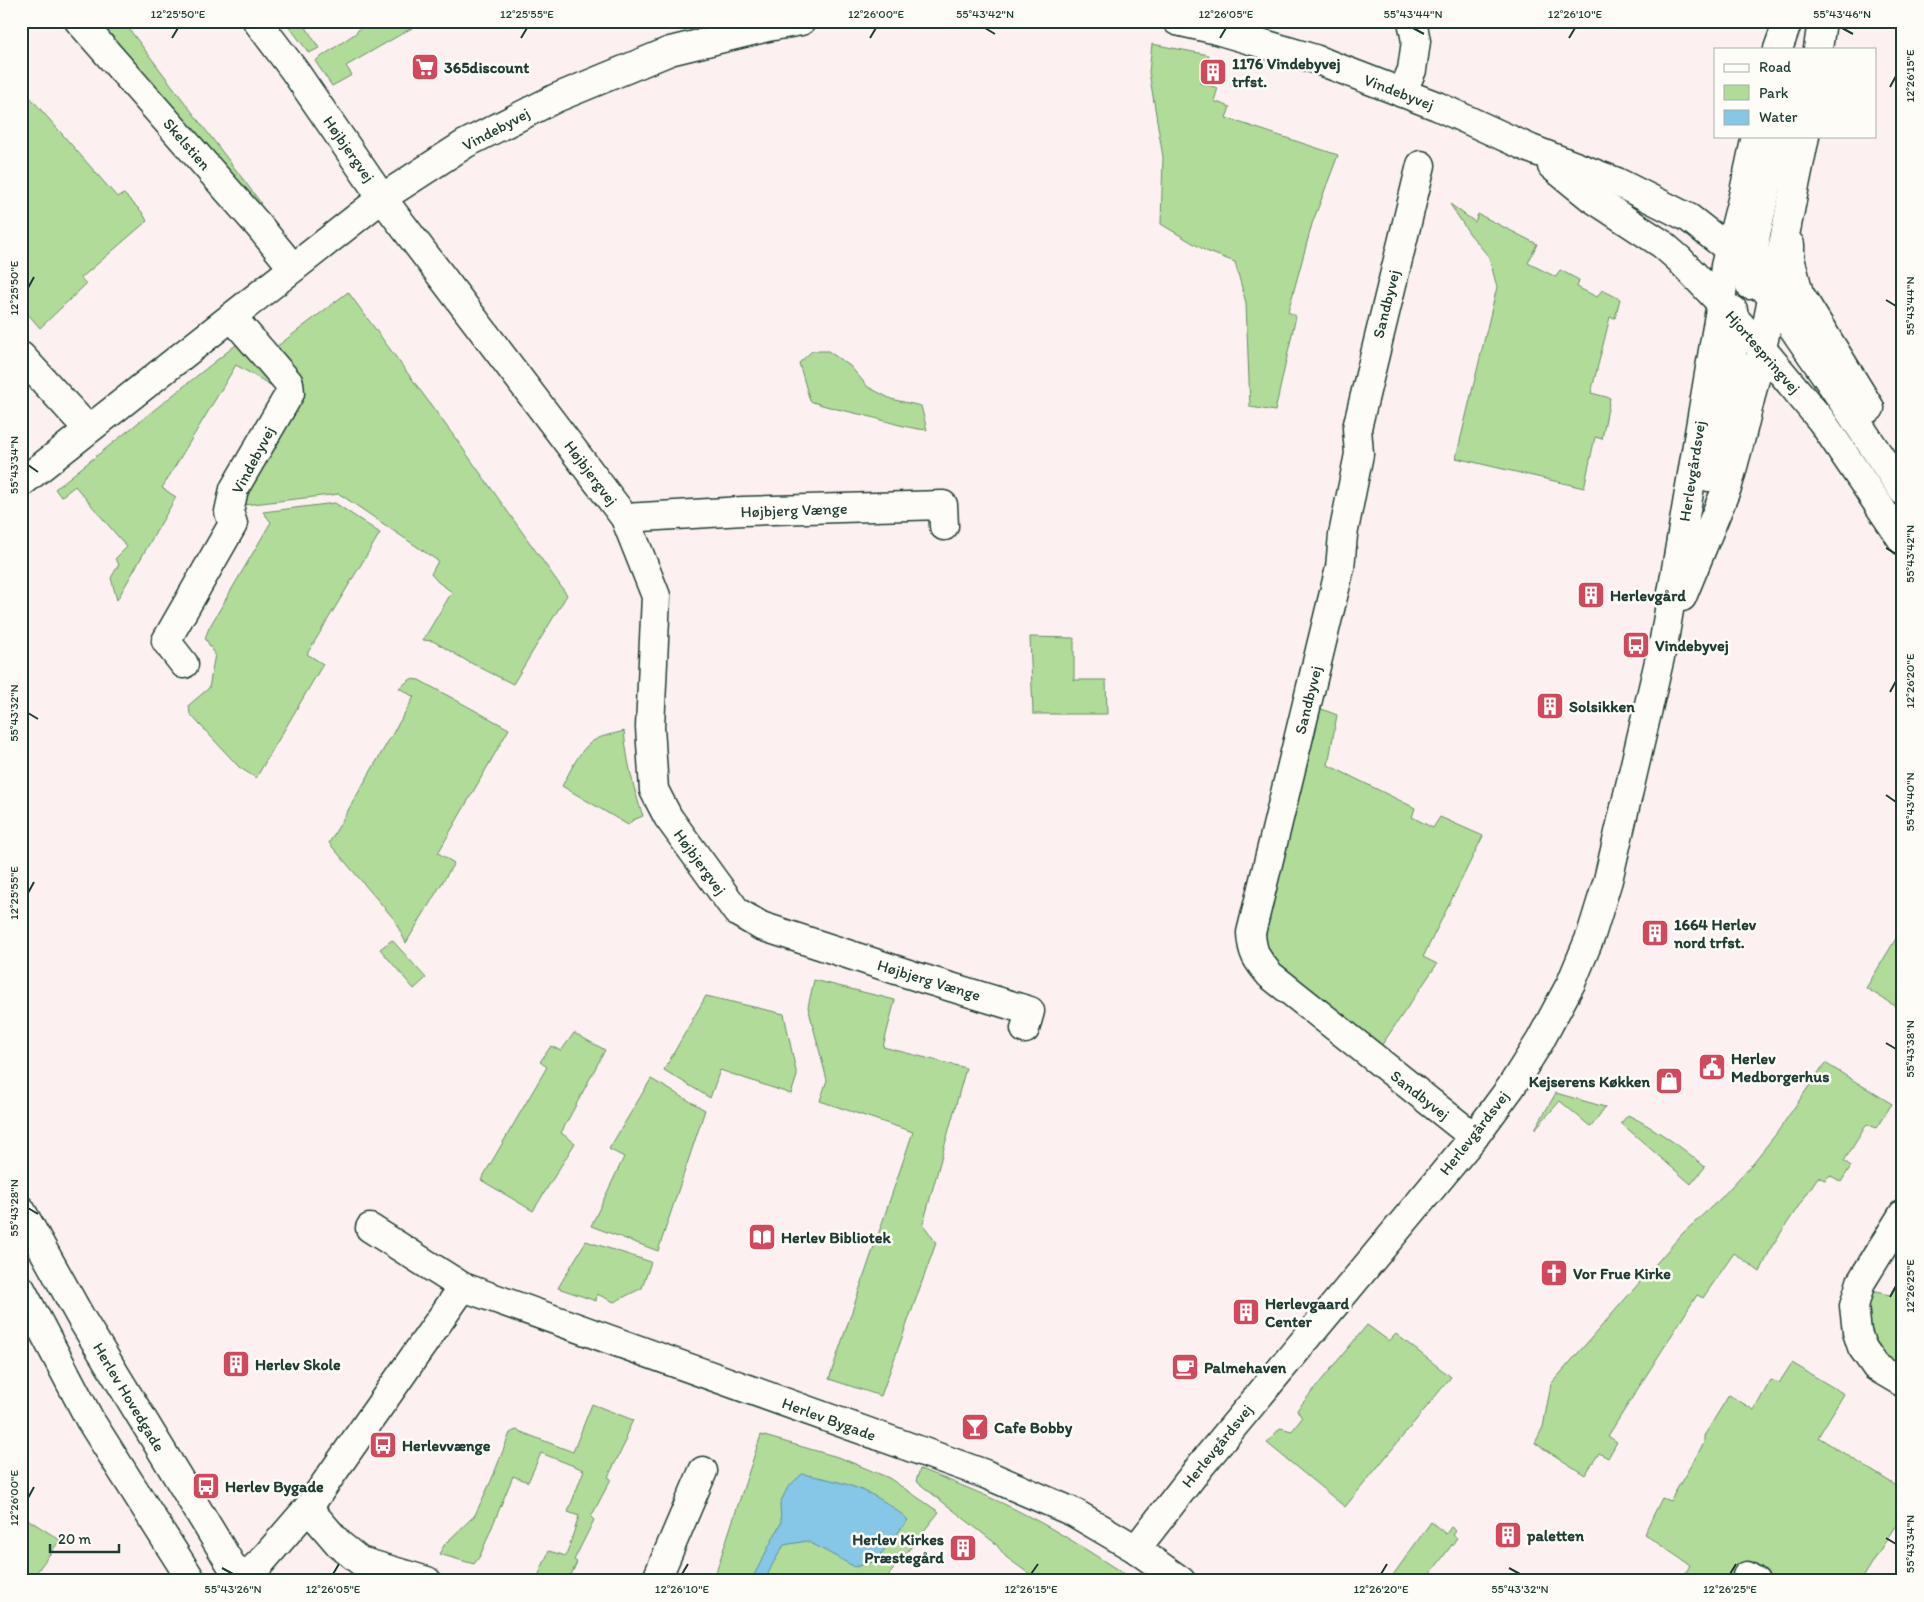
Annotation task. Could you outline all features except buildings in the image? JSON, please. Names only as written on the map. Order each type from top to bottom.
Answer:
[{"type":"street","name":"Skelstien","points":[[79,21],[259,226],[293,268]]},
{"type":"street","name":"Højbjergvej","points":[[257,21],[294,70],[382,198],[625,518],[656,596],[650,726],[654,790],[668,817],[737,912],[762,926],[811,942]]},
{"type":"street","name":"Vindebyvej","points":[[21,483],[382,198],[465,144],[556,98],[670,51],[768,24],[801,21]]},
{"type":"street","name":"Vindebyvej","points":[[1177,21],[1213,29],[1315,59],[1437,106],[1530,150],[1617,182],[1689,218],[1707,232],[1739,287]]},
{"type":"street","points":[[1402,93],[1412,70],[1416,42],[1412,21]]},
{"type":"street","points":[[1778,48],[1788,21]]},
{"type":"street","points":[[1792,48],[1795,21]]},
{"type":"street","points":[[1818,48],[1822,21]]},
{"type":"street","points":[[1700,553],[1710,466],[1732,364],[1756,138]]},
{"type":"street","points":[[1739,287],[1756,234],[1778,138]]},
{"type":"street","points":[[1805,138],[1788,218],[1790,258],[1799,293],[1886,432],[1903,467]]},
{"type":"street","name":"Vindebyvej","points":[[1530,150],[1589,196],[1662,244],[1679,259],[1739,287]]},
{"type":"street","name":"Sandbyvej","points":[[1421,165],[1357,428],[1359,454],[1343,535],[1340,568],[1251,932],[1252,948],[1257,960],[1270,975],[1474,1137]]},
{"type":"street","points":[[1739,287],[1788,218]]},
{"type":"street","name":"Hjortespringvej","points":[[1739,287],[1762,349],[1821,420],[1903,541]]},
{"type":"street","name":"Hjortespringvej","points":[[1739,287],[1830,380],[1903,490]]},
{"type":"street","name":"Herlevgårdsvej","points":[[1136,1549],[1202,1464],[1474,1137],[1540,1041],[1571,983],[1591,935],[1608,880],[1664,640],[1739,287]]},
{"type":"street","name":"Vindebyvej","points":[[184,664],[166,641],[233,524],[229,512],[234,490],[290,393],[289,383],[232,317]]},
{"type":"street","name":"Herlevgårdsvej","points":[[1664,640],[1728,485],[1762,349]]},
{"type":"street","points":[[21,356],[88,429]]},
{"type":"street","name":"Højbjerg Vænge","points":[[625,518],[743,512],[943,506],[944,526]]},
{"type":"street","name":"Højbjerg Vænge","points":[[811,942],[1030,1011],[1025,1029]]},
{"type":"street","name":"Herlev Hovedgade","points":[[21,1210],[81,1318],[241,1581]]},
{"type":"street","points":[[1903,1214],[1861,1282],[1854,1306],[1857,1332],[1862,1347],[1876,1367],[1903,1383]]},
{"type":"street","name":"Herlev Bygade","points":[[370,1228],[463,1287],[985,1474],[1072,1512],[1136,1549],[1181,1581]]},
{"type":"street","points":[[241,1581],[262,1561],[308,1508],[463,1287]]},
{"type":"street","points":[[21,1289],[90,1420],[192,1581]]},
{"type":"street","points":[[656,1581],[703,1471]]},
{"type":"street","points":[[308,1508],[340,1545],[360,1561],[427,1581]]},
{"type":"green space","points":[[96,21],[123,21],[261,203],[252,207]]},
{"type":"green space","points":[[285,21],[302,21],[319,48],[309,53]]},
{"type":"green space","points":[[365,21],[424,21],[346,66],[352,75],[332,86],[315,61],[356,33]]},
{"type":"green space","points":[[1152,44],[1209,55],[1200,83],[1218,88],[1214,101],[1230,107],[1226,118],[1338,155],[1312,224],[1288,312],[1296,316],[1275,411],[1250,407],[1246,303],[1235,262],[1206,251],[1161,224],[1163,157],[1149,72]]},
{"type":"green space","points":[[21,87],[117,197],[124,194],[142,212],[147,221],[81,278],[86,284],[40,328],[21,306]]},
{"type":"green space","points":[[1450,204],[1475,222],[1478,214],[1537,244],[1528,263],[1556,277],[1560,270],[1579,280],[1577,287],[1597,297],[1602,290],[1620,299],[1615,318],[1610,317],[1591,393],[1610,398],[1602,439],[1595,437],[1584,488],[1456,458],[1497,287],[1489,257],[1469,233]]},
{"type":"green space","points":[[348,292],[567,595],[513,684],[467,661],[433,641],[423,640],[452,592],[438,582],[431,574],[438,561],[344,497],[339,494],[244,505],[242,496],[302,391],[275,348]]},
{"type":"green space","points":[[242,340],[279,390],[236,365],[162,488],[176,497],[117,600],[111,578],[119,564],[115,559],[127,547],[75,486],[61,497],[55,489]]},
{"type":"green space","points":[[812,351],[828,351],[850,366],[868,387],[891,399],[921,406],[927,430],[810,401],[799,363]]},
{"type":"green space","points":[[335,503],[380,533],[307,654],[323,664],[256,778],[239,767],[190,714],[189,705],[209,688],[215,654],[205,638],[271,522],[263,512]]},
{"type":"green space","points":[[1030,637],[1074,638],[1074,680],[1106,680],[1107,714],[1033,714]]},
{"type":"green space","points":[[411,679],[419,680],[509,729],[438,853],[454,863],[406,943],[394,919],[329,843],[414,697],[399,688]]},
{"type":"green space","points":[[1314,706],[1337,715],[1328,765],[1415,808],[1412,817],[1433,828],[1440,817],[1483,836],[1423,957],[1437,964],[1379,1049],[1268,956],[1262,926]]},
{"type":"green space","points":[[624,731],[631,774],[643,816],[633,820],[628,825],[562,786],[575,762],[588,745],[601,737]]},
{"type":"green space","points":[[1903,927],[1903,1011],[1866,988]]},
{"type":"green space","points":[[392,940],[426,978],[414,989],[380,949]]},
{"type":"green space","points":[[814,980],[895,1000],[883,1047],[966,1068],[923,1224],[936,1243],[881,1396],[829,1379],[913,1132],[820,1101],[827,1080],[808,1007]]},
{"type":"green space","points":[[706,996],[784,1014],[797,1076],[791,1094],[720,1070],[710,1098],[664,1070]]},
{"type":"green space","points":[[574,1033],[605,1050],[561,1133],[575,1143],[533,1211],[481,1180],[547,1067],[540,1062],[551,1046],[561,1051]]},
{"type":"green space","points":[[1825,1063],[1892,1104],[1876,1128],[1867,1124],[1844,1161],[1851,1166],[1841,1182],[1830,1175],[1825,1180],[1818,1177],[1772,1246],[1760,1272],[1734,1253],[1703,1298],[1697,1295],[1608,1436],[1617,1442],[1608,1458],[1599,1453],[1585,1475],[1535,1443],[1543,1427],[1551,1384],[1682,1234],[1720,1199],[1753,1163],[1776,1134]]},
{"type":"green space","points":[[651,1079],[705,1110],[658,1251],[591,1226],[624,1157],[609,1149]]},
{"type":"green space","points":[[1556,1093],[1605,1107],[1591,1127],[1560,1101],[1535,1129]]},
{"type":"green space","points":[[1628,1115],[1668,1138],[1705,1167],[1691,1184],[1621,1123]]},
{"type":"green space","points":[[586,1241],[651,1262],[642,1288],[614,1302],[597,1294],[596,1301],[558,1288]]},
{"type":"green space","points":[[1903,1275],[1903,1369],[1877,1347],[1865,1318],[1870,1291],[1890,1295]]},
{"type":"green space","points":[[1367,1325],[1389,1341],[1396,1334],[1451,1377],[1345,1507],[1267,1443],[1280,1428],[1292,1431],[1302,1418],[1297,1410]]},
{"type":"green space","points":[[1792,1363],[1844,1394],[1818,1437],[1903,1490],[1903,1513],[1861,1581],[1773,1581],[1747,1565],[1738,1581],[1682,1581],[1690,1565],[1644,1534],[1662,1498],[1670,1501],[1704,1443],[1704,1436],[1729,1395],[1754,1410],[1771,1380],[1779,1383]]},
{"type":"green space","points":[[592,1404],[633,1420],[625,1437],[627,1439],[608,1477],[611,1479],[591,1517],[594,1520],[574,1560],[577,1562],[568,1581],[536,1581],[549,1551],[566,1556],[579,1516],[568,1512],[584,1470],[541,1453],[528,1482],[513,1476],[480,1556],[474,1564],[439,1554],[445,1544],[475,1515],[510,1433],[516,1430],[573,1452]]},
{"type":"green space","points":[[761,1435],[841,1458],[889,1478],[939,1512],[884,1581],[713,1581]]},
{"type":"green space","points":[[920,1469],[987,1496],[1040,1522],[1135,1581],[1039,1581],[1006,1557],[995,1543],[916,1481]]},
{"type":"green space","points":[[21,1515],[60,1540],[31,1580],[28,1578],[26,1581],[21,1581]]},
{"type":"green space","points":[[1431,1522],[1446,1534],[1451,1527],[1456,1531],[1453,1535],[1457,1538],[1425,1581],[1401,1581],[1393,1575]]},
{"type":"water","points":[[802,1474],[832,1480],[859,1489],[884,1502],[908,1520],[881,1554],[879,1560],[855,1567],[807,1541],[784,1545],[765,1581],[751,1581],[781,1523],[780,1503],[788,1487]]},
{"type":"place","name":"365discount","points":[[425,67]]},
{"type":"place","name":"1176 Vindebyvej trfst.","points":[[1213,72]]},
{"type":"place","name":"Herlevgård","points":[[1591,595]]},
{"type":"place","name":"Vindebyvej","points":[[1636,645]]},
{"type":"place","name":"Solsikken","points":[[1550,706]]},
{"type":"place","name":"1664 Herlev nord trfst.","points":[[1655,933]]},
{"type":"place","name":"Herlev Medborgerhus","points":[[1712,1067]]},
{"type":"place","name":"Kejserens Køkken","points":[[1669,1081]]},
{"type":"place","name":"Herlev Bibliotek","points":[[762,1237]]},
{"type":"place","name":"Vor Frue Kirke","points":[[1554,1273]]},
{"type":"place","name":"Herlevgaard Center","points":[[1246,1312]]},
{"type":"place","name":"Herlev Skole","points":[[236,1364]]},
{"type":"place","name":"Palmehaven","points":[[1185,1367]]},
{"type":"place","name":"Cafe Bobby","points":[[975,1427]]},
{"type":"place","name":"Herlevvænge","points":[[383,1445]]},
{"type":"place","name":"Herlev Bygade","points":[[206,1486]]},
{"type":"place","name":"paletten","points":[[1508,1535]]},
{"type":"place","name":"Herlev Kirkes Præstegård","points":[[963,1548]]}]
